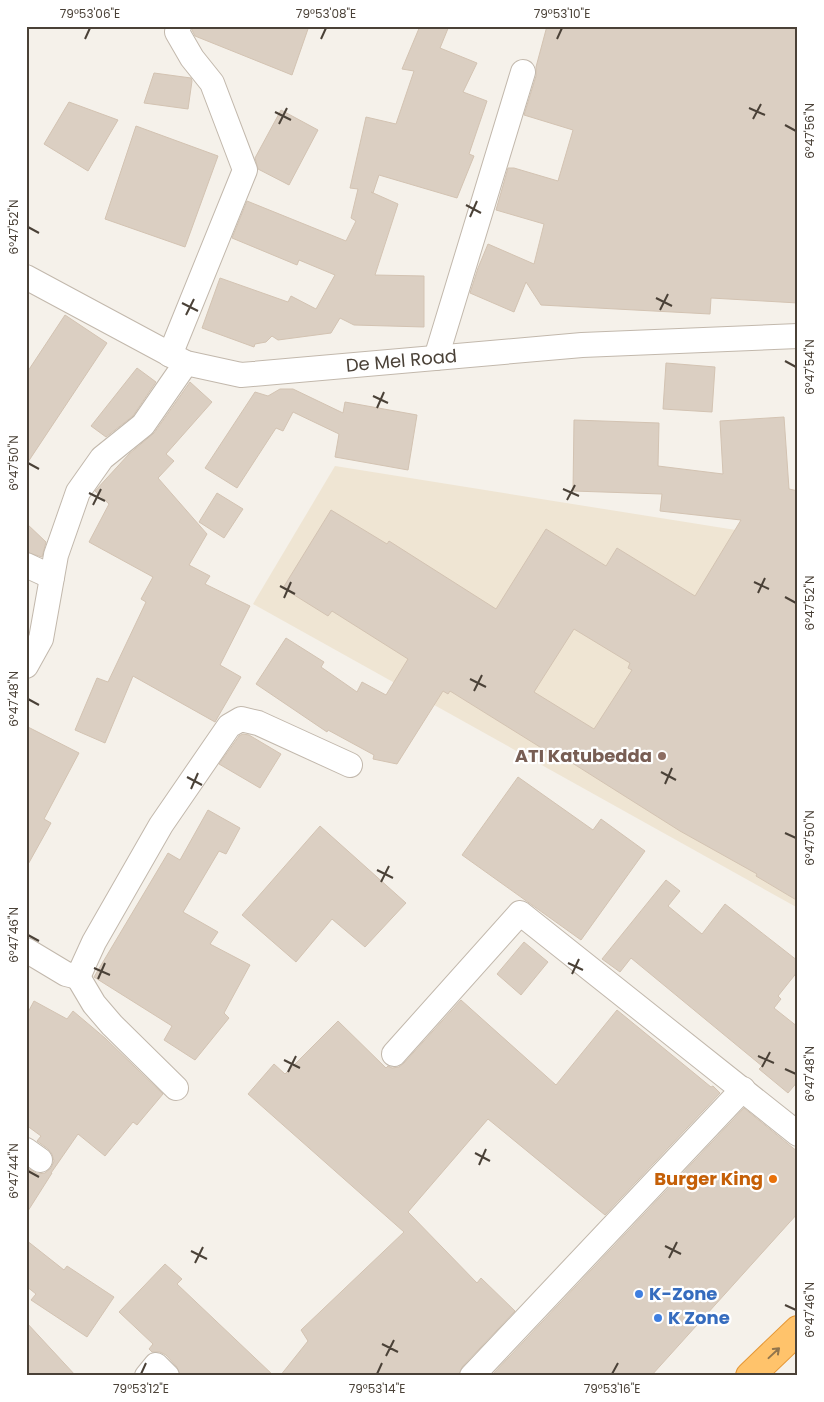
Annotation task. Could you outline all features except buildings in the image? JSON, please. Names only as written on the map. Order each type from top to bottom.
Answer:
[{"type":"highway","points":[[750,1376],[798,1330]]},
{"type":"street","points":[[26,666],[41,639],[56,555],[78,492],[102,458],[143,425],[178,359],[245,170],[212,83],[192,58],[177,32],[179,26]]},
{"type":"street","points":[[436,358],[523,72]]},
{"type":"street","name":"De Mel Road","points":[[26,277],[178,359],[241,375],[582,345],[798,336]]},
{"type":"street","points":[[26,565],[52,577]]},
{"type":"street","points":[[78,977],[94,942],[161,825],[229,726],[241,719],[258,723],[350,765]]},
{"type":"street","points":[[394,1054],[520,913],[798,1134]]},
{"type":"street","points":[[26,950],[66,974],[78,977],[94,1004],[112,1025],[176,1088]]},
{"type":"street","points":[[472,1376],[743,1089]]},
{"type":"street","points":[[147,1376],[156,1365],[167,1376]]},
{"type":"shaded area","name":"ATI Katubedda","points":[[335,466],[798,540],[798,908],[253,604]]},
{"type":"place","name":"ATI Katubedda","points":[[662,756]]},
{"type":"place","name":"Burger King","points":[[773,1179]]},
{"type":"place","name":"K-Zone","points":[[639,1294]]},
{"type":"place","name":"K Zone","points":[[658,1318]]}]
